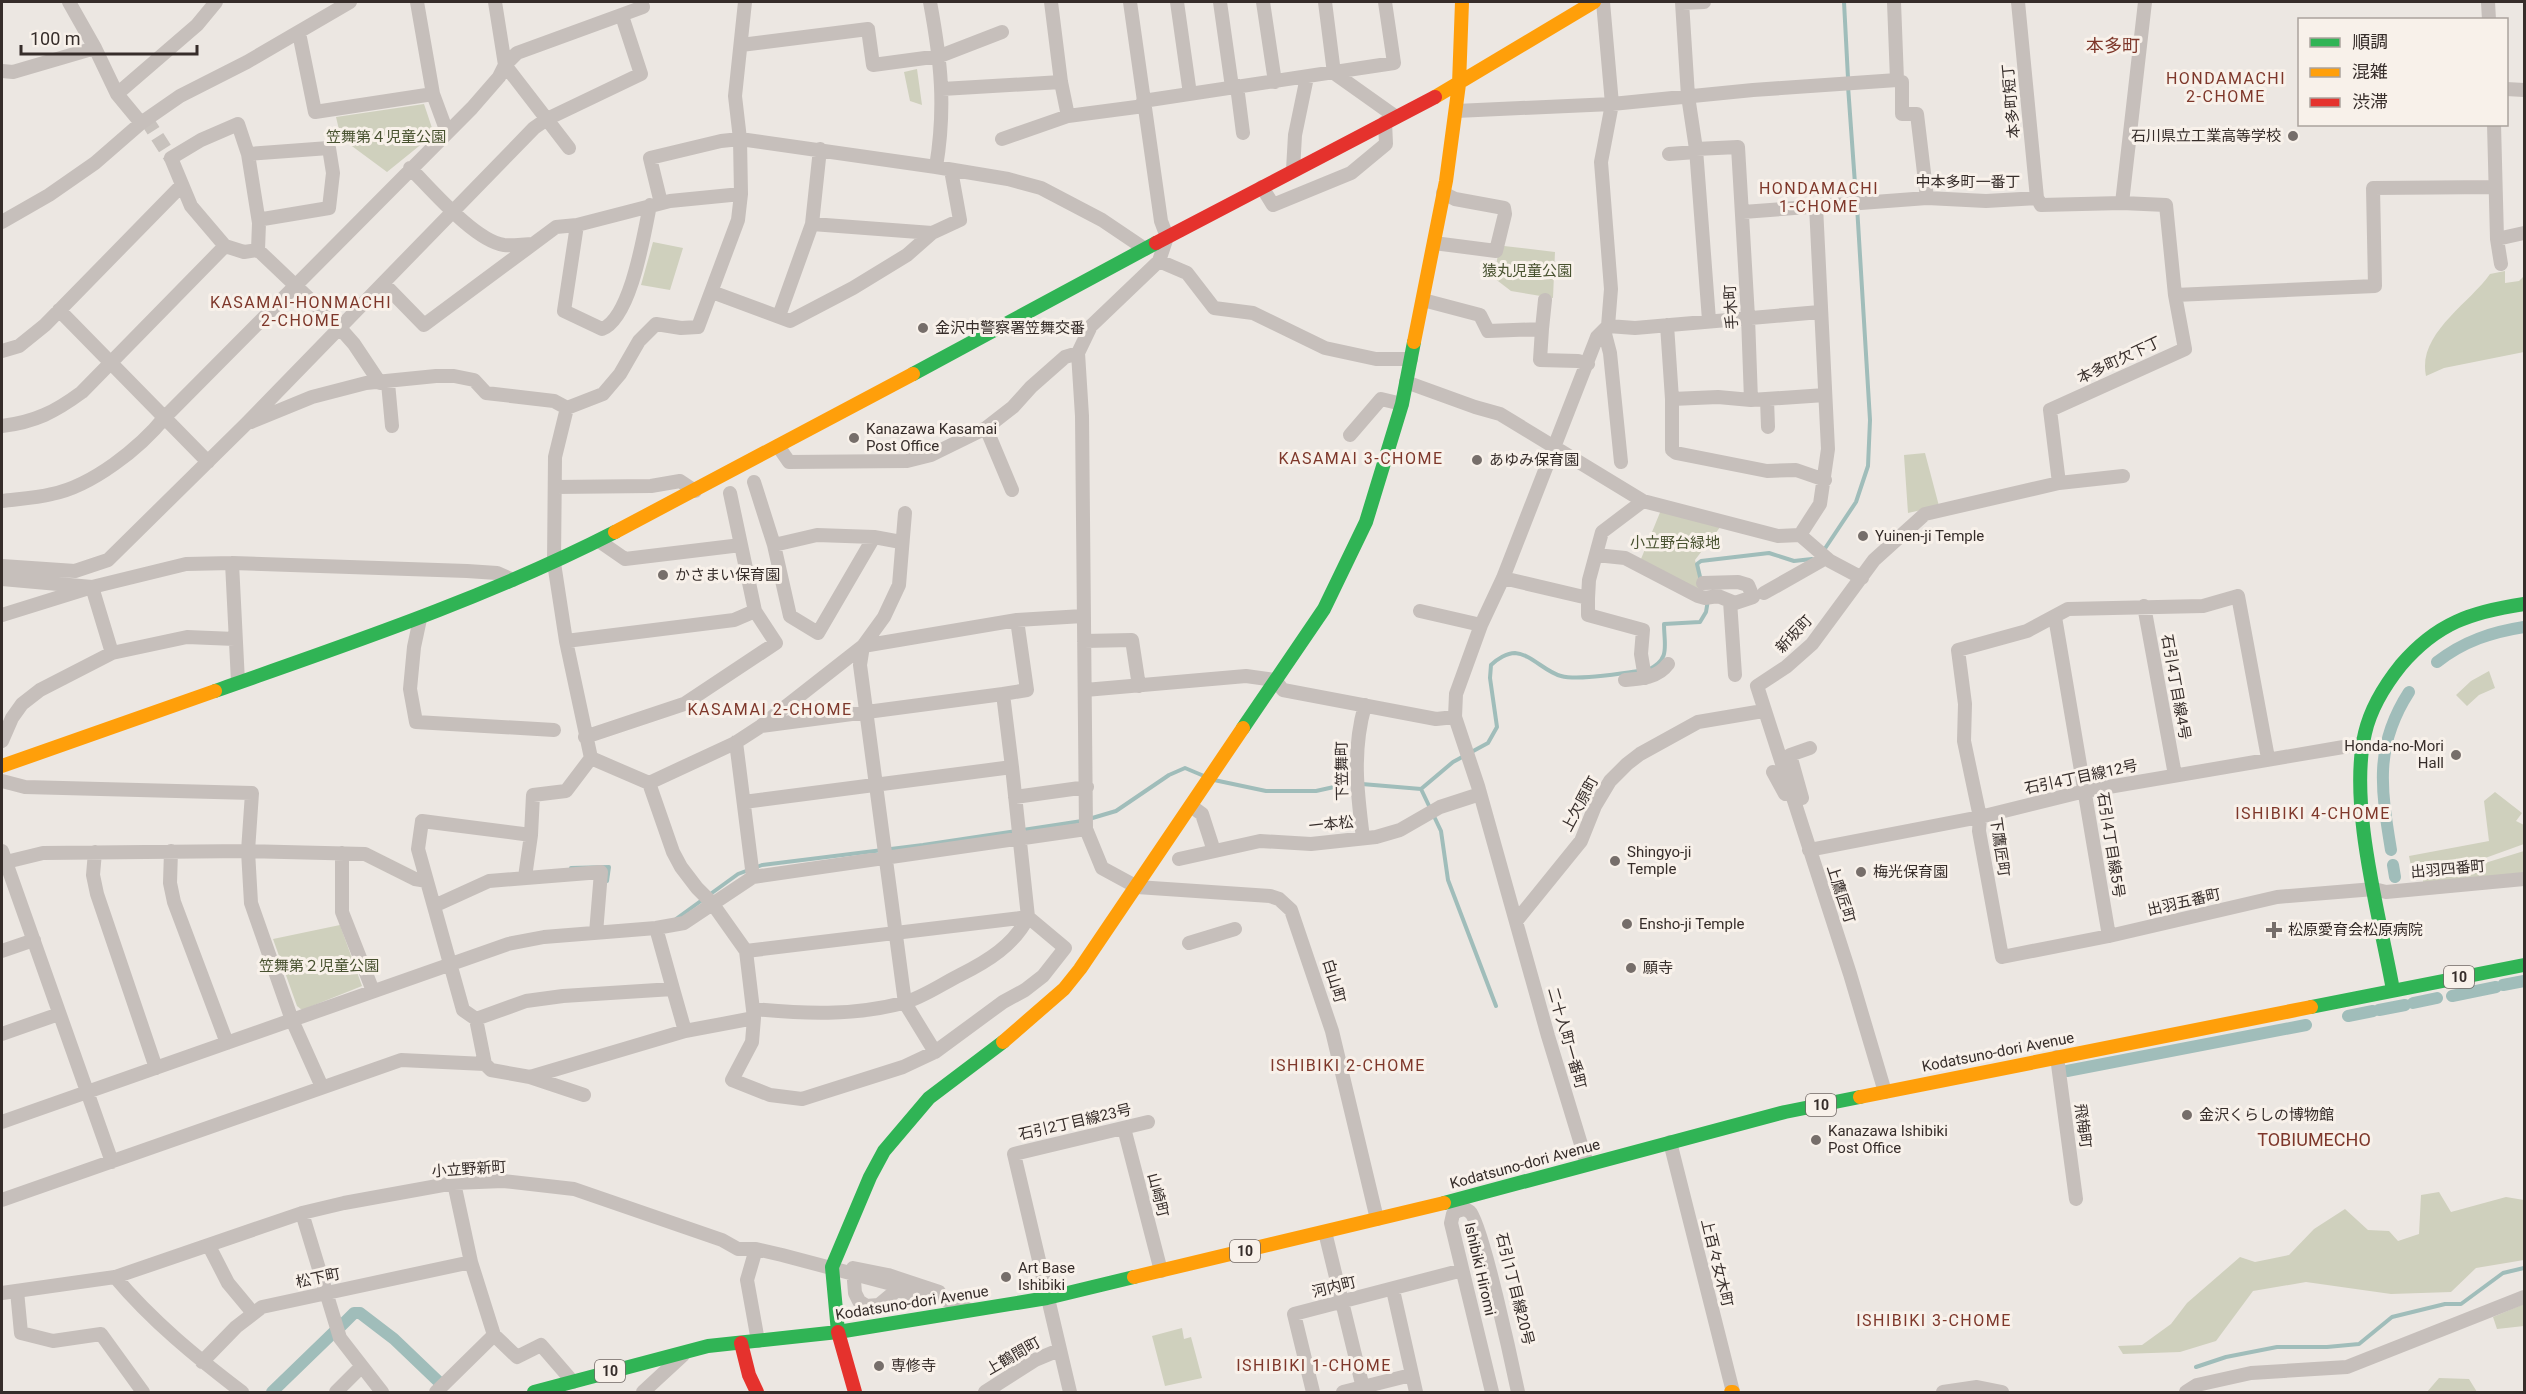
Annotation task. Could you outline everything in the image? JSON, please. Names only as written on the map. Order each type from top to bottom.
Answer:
[{"type":"street","points":[[69,2],[117,94],[141,123]]},
{"type":"street","points":[[117,94],[196,25],[216,2]]},
{"type":"street","points":[[2,222],[49,195],[95,163],[141,123],[180,96],[219,78],[350,2]]},
{"type":"street","points":[[417,2],[434,94],[447,132]]},
{"type":"street","points":[[495,2],[505,64],[569,148]]},
{"type":"street","points":[[2,501],[54,494],[83,483],[122,458],[155,428],[447,132],[499,77],[505,64],[517,53],[622,16],[643,7],[641,2]]},
{"type":"street","points":[[567,408],[603,394],[620,374],[639,341],[656,324],[681,328],[698,327],[738,220],[741,194],[740,139],[735,96],[745,2]]},
{"type":"street","points":[[930,2],[940,56],[942,89],[942,133],[936,167]]},
{"type":"street","points":[[1051,2],[1061,82],[1068,116]]},
{"type":"street","points":[[1130,2],[1161,221],[1167,237],[1159,261],[1091,327],[1078,353],[1082,416],[1086,829],[1102,868],[1137,887]]},
{"type":"street","points":[[1177,2],[1190,94]]},
{"type":"street","points":[[1220,2],[1243,133]]},
{"type":"street","points":[[1263,2],[1275,82]]},
{"type":"street","points":[[1325,2],[1334,73],[1391,119]]},
{"type":"street","points":[[1002,139],[1068,116],[1190,94],[1394,63],[1385,2]]},
{"type":"street","points":[[855,1392],[838,1332],[832,1267],[884,1151],[929,1098],[1023,1027],[1064,989],[1137,887],[1324,609],[1366,522],[1402,404],[1434,243],[1456,111],[1462,2]]},
{"type":"street","points":[[2,766],[420,619],[554,563],[1459,84],[1594,2]]},
{"type":"street","points":[[1603,2],[1612,104],[1601,162],[1611,289],[1606,328],[1621,462]]},
{"type":"street","points":[[1704,2],[1682,2],[1688,96],[1696,151],[1712,324]]},
{"type":"street","points":[[1894,2],[1897,80]]},
{"type":"street","name":"本多町短丁","points":[[2018,2],[2037,198]]},
{"type":"street","points":[[2145,2],[2122,203],[2166,205],[2175,295],[2375,286],[2373,188],[2495,187]]},
{"type":"street","points":[[2488,2],[2489,18]]},
{"type":"street","points":[[2,566],[75,570],[108,560],[246,424],[534,128],[547,119],[641,74],[622,16]]},
{"type":"street","points":[[741,45],[868,29],[873,65],[940,56],[1002,32]]},
{"type":"street","points":[[299,33],[315,112],[434,94]]},
{"type":"street","points":[[2,70],[13,72],[95,48]]},
{"type":"street","points":[[1293,170],[1295,135],[1307,77]]},
{"type":"street","points":[[1456,111],[1612,104],[1897,80],[1902,82],[1902,114],[1917,114],[1926,198]]},
{"type":"street","points":[[942,89],[1061,82]]},
{"type":"street","points":[[2508,89],[2524,90]]},
{"type":"street","points":[[1262,187],[1273,205],[1352,173],[1386,144],[1391,119]]},
{"type":"street","points":[[258,250],[244,252],[225,246],[191,206],[171,158],[234,124],[238,124],[248,154],[259,223],[258,250],[339,327],[384,383],[392,426]]},
{"type":"street","points":[[2494,126],[2497,239],[2501,264]]},
{"type":"street","points":[[577,225],[564,311],[602,329],[609,326],[633,285],[655,204],[650,158],[721,141],[740,139],[820,149],[936,167],[1041,188],[1102,220],[1145,249]]},
{"type":"street","name":"手木町","points":[[1696,151],[1738,147],[1748,317],[1750,400]]},
{"type":"street","points":[[248,154],[329,148],[333,173],[329,208],[263,219],[259,223]]},
{"type":"street","points":[[779,316],[812,224],[820,149]]},
{"type":"street","points":[[1669,154],[1696,151]]},
{"type":"street","points":[[410,168],[454,212],[489,240],[505,245],[533,244]]},
{"type":"street","points":[[712,292],[790,321],[853,288],[907,255],[932,233],[960,220],[951,170]]},
{"type":"street","points":[[2,351],[19,346],[59,310],[182,185]]},
{"type":"street","points":[[1434,243],[1496,251],[1505,214],[1504,208],[1455,199],[1443,193]]},
{"type":"street","points":[[383,283],[424,325],[556,227],[577,225],[655,204],[741,194]]},
{"type":"street","name":"中本多町一番丁","points":[[1743,212],[1926,198],[1986,201],[2037,198],[2041,205],[2122,203]]},
{"type":"street","points":[[1800,535],[1820,504],[1828,449],[1816,206]]},
{"type":"street","points":[[812,224],[932,233]]},
{"type":"street","points":[[2497,239],[2524,232]]},
{"type":"street","points":[[2,426],[29,422],[62,407],[82,392],[225,246]]},
{"type":"street","points":[[1159,261],[1187,273],[1214,308],[1253,313],[1324,348],[1376,359],[1411,359]]},
{"type":"street","name":"本多町欠下丁","points":[[2060,483],[2050,410],[2184,349],[2175,295]]},
{"type":"street","points":[[1423,300],[1480,315],[1488,331],[1542,329]]},
{"type":"street","points":[[1545,300],[1540,360],[1578,361],[1588,364]]},
{"type":"street","points":[[59,310],[208,462]]},
{"type":"street","points":[[1085,690],[1246,676],[1275,680],[1284,690],[1436,719],[1455,717],[1456,694],[1481,625],[1503,578],[1597,337],[1606,328],[1712,324],[1748,317],[1820,312]]},
{"type":"street","points":[[1667,325],[1672,399],[1671,450],[1676,453],[1767,471],[1796,470],[1825,480]]},
{"type":"street","points":[[778,446],[789,462],[907,461],[931,454],[986,428],[1013,407],[1031,387],[1065,357],[1078,353]]},
{"type":"street","points":[[246,424],[312,397],[366,383],[436,376],[454,376],[474,380],[486,393],[554,400],[567,408]]},
{"type":"street","points":[[1406,382],[1500,414],[1643,501],[1778,536],[1800,535],[1826,558],[1862,578],[1874,560],[1925,514],[2060,483],[2123,476]]},
{"type":"street","points":[[1672,399],[1718,397],[1750,400],[1825,395]]},
{"type":"street","points":[[1350,435],[1381,399],[1402,404]]},
{"type":"street","points":[[1767,399],[1768,427]]},
{"type":"street","points":[[567,408],[555,457],[554,563],[566,641],[591,758]]},
{"type":"street","points":[[986,428],[1012,490]]},
{"type":"street","points":[[556,488],[651,486],[680,482],[695,490]]},
{"type":"street","points":[[754,482],[774,545],[790,616],[818,633],[874,537]]},
{"type":"street","points":[[585,737],[684,704],[776,643],[755,611],[730,493]]},
{"type":"street","points":[[1643,501],[1602,532],[1589,580],[1588,615],[1643,630],[1641,654],[1645,678]]},
{"type":"street","points":[[649,783],[736,742],[761,726],[863,646],[884,617],[899,585],[905,513]]},
{"type":"street","points":[[774,545],[817,535],[874,537],[901,543]]},
{"type":"street","points":[[599,541],[625,559],[741,545]]},
{"type":"street","points":[[1596,555],[1625,558],[1698,596],[1705,598],[1718,596],[1735,603],[1758,595],[1826,558]]},
{"type":"street","points":[[2,615],[92,587],[186,564],[232,563],[466,571],[497,573],[513,580]]},
{"type":"street","points":[[232,563],[237,682]]},
{"type":"street","points":[[1503,578],[1588,598]]},
{"type":"street","name":"新坂町","points":[[1763,710],[1757,687],[1786,667],[1812,644],[1840,604],[1862,578]]},
{"type":"street","points":[[2,579],[92,587]]},
{"type":"street","points":[[1703,583],[1738,582],[1748,585],[1758,595]]},
{"type":"street","points":[[92,587],[112,654]]},
{"type":"street","points":[[2055,617],[2068,609],[2203,606],[2238,596],[2268,758]]},
{"type":"street","points":[[1730,601],[1735,675]]},
{"type":"street","points":[[2393,990],[2359,796],[2361,744],[2372,710],[2385,684],[2415,650],[2431,637],[2465,616],[2524,604]]},
{"type":"street","name":"石引4丁目線4号","points":[[2144,606],[2175,775]]},
{"type":"street","points":[[566,641],[734,620],[755,611]]},
{"type":"street","points":[[1420,611],[1481,625]]},
{"type":"street","points":[[863,646],[1017,620],[1083,616]]},
{"type":"street","name":"下鷹匠町","points":[[2002,957],[1979,831],[1980,817],[1964,741],[1965,704],[1955,655],[2027,631],[2055,617]]},
{"type":"street","name":"石引4丁目線5号","points":[[2055,617],[2109,936]]},
{"type":"street","points":[[420,619],[414,647],[410,689],[416,722],[554,730]]},
{"type":"street","points":[[761,726],[1027,690],[1017,620]]},
{"type":"street","points":[[2,741],[7,716],[22,704],[40,690],[112,654],[187,637],[234,639]]},
{"type":"street","points":[[1084,641],[1132,640],[1139,686]]},
{"type":"street","points":[[863,646],[860,665],[905,1003],[935,1052]]},
{"type":"street","points":[[1625,680],[1645,678],[1664,670],[1668,664]]},
{"type":"street","points":[[530,1077],[685,1031],[754,1014],[840,1013],[905,1003],[990,960],[1022,929],[1028,916],[1003,694]]},
{"type":"street","name":"下笠舞町","points":[[1363,838],[1355,784],[1359,728],[1365,705]]},
{"type":"street","name":"上鷹匠町","points":[[1763,710],[1851,974],[1885,1092]]},
{"type":"street","name":"上欠原町","points":[[1517,920],[1581,841],[1595,806],[1610,781],[1628,764],[1640,754],[1698,722],[1763,710]]},
{"type":"street","name":"二十人町一番町","points":[[1455,717],[1517,920],[1545,1028],[1587,1164]]},
{"type":"street","points":[[736,742],[753,877]]},
{"type":"street","name":"石引4丁目線12号","points":[[1809,850],[1980,817],[2085,791],[2268,758],[2361,744]]},
{"type":"street","points":[[1800,819],[1804,806],[1790,754],[1810,748]]},
{"type":"street","points":[[591,758],[649,783],[673,852],[697,888],[712,903],[746,951],[754,1014],[752,1042],[732,1080],[770,1095],[802,1099],[903,1067],[935,1052],[1003,1002],[1024,990],[1043,976],[1065,948],[1028,916],[746,951]]},
{"type":"street","points":[[525,877],[531,835],[532,795],[566,791],[591,758]]},
{"type":"street","points":[[744,802],[1012,767]]},
{"type":"street","points":[[1773,772],[1800,819]]},
{"type":"street","points":[[2,782],[25,787],[252,793],[248,851],[251,903],[292,1020],[322,1087]]},
{"type":"street","points":[[1015,797],[1087,787]]},
{"type":"street","name":"一本松","points":[[1179,859],[1260,841],[1311,844],[1376,837],[1400,830],[1440,807],[1480,795]]},
{"type":"street","points":[[1191,806],[1202,814],[1214,851]]},
{"type":"street","points":[[531,835],[422,821],[418,849],[463,1010],[476,1018],[486,1064],[491,1070],[530,1077],[584,1095]]},
{"type":"street","points":[[2,1122],[508,944],[544,937],[656,928],[684,923],[753,877],[1086,829]]},
{"type":"street","points":[[171,851],[170,883],[174,902],[227,1043]]},
{"type":"street","points":[[112,1162],[3,859],[42,853],[95,852],[248,851],[365,854],[415,879],[427,882]]},
{"type":"street","points":[[95,852],[93,875],[97,894],[156,1068]]},
{"type":"street","points":[[342,853],[342,912],[373,991]]},
{"type":"street","points":[[434,906],[489,881],[601,872],[596,933]]},
{"type":"street","name":"出羽四番町","points":[[2374,889],[2386,892],[2524,879]]},
{"type":"street","name":"白山町","points":[[1137,887],[1270,896],[1279,899],[1291,910],[1332,1031],[1377,1219]]},
{"type":"street","name":"出羽五番町","points":[[2002,957],[2109,936],[2277,897],[2374,889]]},
{"type":"street","points":[[656,928],[685,1031]]},
{"type":"street","points":[[1189,943],[1235,929]]},
{"type":"street","points":[[2,951],[34,940]]},
{"type":"street","name":"Kodatsuno-dori Avenue","points":[[534,1392],[708,1346],[838,1332],[1047,1298],[1442,1203],[1785,1112],[2524,965]]},
{"type":"street","points":[[476,1018],[526,1001],[562,996],[673,989]]},
{"type":"street","points":[[2,1034],[59,1014]]},
{"type":"street","name":"飛梅町","points":[[2057,1057],[2076,1199]]},
{"type":"street","points":[[2,1200],[401,1060],[486,1064]]},
{"type":"street","name":"石引2丁目線23号","points":[[1047,1298],[1014,1154],[1148,1122]]},
{"type":"street","name":"山崎町","points":[[1124,1128],[1161,1271]]},
{"type":"street","name":"上百々女木町","points":[[1670,1142],[1732,1392]]},
{"type":"street","name":"小立野新町","points":[[2,1293],[114,1277],[302,1213],[344,1203],[454,1183],[502,1181],[574,1189],[722,1240],[738,1248],[756,1249],[853,1273],[853,1268],[888,1275],[939,1292],[937,1296]]},
{"type":"street","points":[[454,1183],[471,1262],[494,1335],[517,1357],[540,1345],[573,1382]]},
{"type":"street","name":"石引1丁目線20号","points":[[1475,1193],[1523,1392]]},
{"type":"street","points":[[1442,1203],[1487,1392]]},
{"type":"street","name":"Ishibiki Hiromi","points":[[1492,1392],[1451,1223],[1453,1214],[1462,1209],[1468,1210],[1473,1215],[1483,1245],[1518,1392]]},
{"type":"street","points":[[302,1213],[340,1338],[382,1392]]},
{"type":"street","points":[[1324,1232],[1363,1390]]},
{"type":"street","points":[[202,1362],[253,1312],[228,1283],[209,1246]]},
{"type":"street","points":[[756,1249],[747,1280],[758,1341]]},
{"type":"street","name":"松下町","points":[[253,1312],[262,1307],[471,1262]]},
{"type":"street","name":"河内町","points":[[1312,1392],[1294,1314],[1393,1290],[1458,1271]]},
{"type":"street","points":[[853,1273],[856,1296],[866,1306],[879,1305],[897,1290],[924,1298],[937,1296],[969,1310]]},
{"type":"street","points":[[114,1277],[141,1308],[202,1362],[242,1392]]},
{"type":"street","points":[[1393,1290],[1416,1392]]},
{"type":"street","points":[[17,1291],[21,1333],[53,1341],[101,1334],[142,1392]]},
{"type":"street","points":[[2186,1392],[2197,1385],[2251,1374],[2347,1367],[2524,1297]]},
{"type":"street","points":[[1047,1298],[1070,1392]]},
{"type":"street","points":[[436,1392],[494,1335]]},
{"type":"street","points":[[741,1342],[749,1375],[757,1392]]},
{"type":"street","name":"上鶴間町","points":[[985,1392],[1035,1360],[1059,1350]]},
{"type":"street","points":[[643,1392],[686,1352]]},
{"type":"street","points":[[336,1392],[361,1367]]},
{"type":"street","points":[[1344,1392],[1363,1390],[1411,1375]]},
{"type":"street","points":[[1943,1392],[1977,1387],[2002,1392]]},
{"type":"green space","points":[[917,69],[922,105],[910,101],[904,72]]},
{"type":"green space","name":"笠舞第４児童公園","points":[[424,104],[434,134],[387,172],[341,138],[336,117]]},
{"type":"green space","points":[[653,242],[683,248],[670,290],[641,285]]},
{"type":"green space","name":"猿丸児童公園","points":[[1504,246],[1555,252],[1553,298],[1511,291],[1494,278],[1498,254]]},
{"type":"green space","points":[[2505,271],[2505,283],[2519,281],[2524,276],[2524,352],[2444,368],[2426,376],[2425,361],[2429,347],[2437,333],[2490,274]]},
{"type":"green space","points":[[1925,453],[1939,506],[1908,513],[1904,455]]},
{"type":"green space","name":"小立野台緑地","points":[[1661,510],[1721,526],[1695,560],[1702,590],[1697,593],[1641,559]]},
{"type":"green space","points":[[2489,671],[2495,688],[2479,695],[2467,706],[2456,695],[2471,681]]},
{"type":"green space","points":[[2495,792],[2522,813],[2516,821],[2524,825],[2524,844],[2463,866],[2415,874],[2412,871],[2409,856],[2489,841],[2484,801]]},
{"type":"green space","points":[[2524,851],[2524,874],[2423,883],[2423,875],[2446,875]]},
{"type":"green space","name":"笠舞第２児童公園","points":[[340,925],[362,986],[302,1010],[297,1006],[273,939]]},
{"type":"green space","points":[[2439,1192],[2451,1212],[2506,1197],[2524,1200],[2524,1260],[2476,1268],[2451,1292],[2391,1294],[2306,1282],[2253,1291],[2216,1341],[2180,1352],[2123,1354],[2118,1346],[2142,1345],[2171,1324],[2187,1303],[2240,1257],[2255,1262],[2289,1255],[2314,1229],[2345,1209],[2368,1230],[2389,1231],[2398,1241],[2419,1234],[2421,1195]]},
{"type":"green space","points":[[2524,1304],[2524,1326],[2497,1329],[2493,1317]]},
{"type":"green space","points":[[1182,1328],[1184,1339],[1191,1337],[1202,1378],[1165,1386],[1152,1336]]},
{"type":"green space","points":[[2439,1378],[2469,1379],[2477,1392],[2427,1392]]},
{"type":"waterway","points":[[1844,2],[1848,78]]},
{"type":"waterway","points":[[1848,86],[1856,198]]},
{"type":"waterway","points":[[1824,550],[1856,502],[1868,466],[1870,420],[1857,206]]},
{"type":"waterway","points":[[1701,581],[1697,564],[1701,561],[1769,553],[1794,561],[1812,559]]},
{"type":"waterway","points":[[1648,670],[1660,661],[1665,651],[1664,624],[1700,622],[1706,612],[1708,600]]},
{"type":"waterway","points":[[2437,662],[2457,648],[2479,638],[2524,627]]},
{"type":"waterway","points":[[1214,780],[1266,791],[1316,791],[1343,785],[1362,784],[1421,789],[1453,762],[1488,743],[1497,727],[1490,678],[1491,665],[1502,657],[1512,653],[1521,654],[1555,674],[1569,677],[1640,671]]},
{"type":"waterway","points":[[2391,850],[2383,787],[2385,750],[2390,731],[2409,692]]},
{"type":"waterway","points":[[1089,819],[1116,811],[1169,775],[1185,768],[1204,776]]},
{"type":"waterway","points":[[1421,789],[1441,831],[1448,880],[1496,1006]]},
{"type":"waterway","points":[[676,919],[738,874],[762,865],[923,845],[1082,821]]},
{"type":"waterway","points":[[2393,865],[2395,877]]},
{"type":"waterway","points":[[571,868],[609,867],[607,881]]},
{"type":"waterway","points":[[2503,985],[2524,981]]},
{"type":"waterway","points":[[2452,996],[2496,987]]},
{"type":"waterway","points":[[2413,1003],[2437,998]]},
{"type":"waterway","points":[[2379,1010],[2405,1005]]},
{"type":"waterway","points":[[2348,1016],[2373,1011]]},
{"type":"waterway","points":[[2067,1071],[2306,1025]]},
{"type":"waterway","points":[[2196,1367],[2226,1357],[2277,1347],[2327,1347],[2359,1344],[2392,1317],[2445,1304],[2461,1304],[2503,1273],[2524,1268]]},
{"type":"waterway","points":[[340,1327],[354,1313],[360,1313],[394,1339],[440,1383]]},
{"type":"waterway","points":[[272,1392],[334,1332]]},
{"type":"tunnel","points":[[146,119],[171,158]]},
{"type":"traffic: fast","points":[[913,374],[1156,243]]},
{"type":"traffic: fast","points":[[1243,728],[1324,609],[1366,522],[1402,404],[1414,342]]},
{"type":"traffic: fast","points":[[215,691],[468,599],[615,532]]},
{"type":"traffic: fast","points":[[2393,990],[2363,826],[2360,793],[2361,761],[2368,723],[2389,680],[2414,651],[2428,639],[2442,629],[2471,616],[2524,604]]},
{"type":"traffic: fast","points":[[2311,1007],[2524,965]]},
{"type":"traffic: fast","points":[[838,1332],[832,1267],[870,1177],[884,1151],[929,1098],[1003,1042]]},
{"type":"traffic: fast","points":[[1444,1203],[1785,1112],[1860,1097]]},
{"type":"traffic: fast","points":[[534,1392],[708,1346],[838,1332],[1047,1298],[1134,1277]]},
{"type":"traffic: slow","points":[[1414,342],[1446,181],[1459,84],[1462,2]]},
{"type":"traffic: slow","points":[[1435,97],[1594,2]]},
{"type":"traffic: slow","points":[[615,532],[913,374]]},
{"type":"traffic: slow","points":[[2,766],[215,691]]},
{"type":"traffic: slow","points":[[1003,1042],[1064,989],[1080,969],[1243,728]]},
{"type":"traffic: slow","points":[[1860,1097],[2311,1007]]},
{"type":"traffic: slow","points":[[1134,1277],[1444,1203]]},
{"type":"traffic: jam","points":[[1156,243],[1435,97]]},
{"type":"traffic: jam","points":[[838,1332],[855,1392]]},
{"type":"traffic: jam","points":[[741,1343],[749,1375],[757,1392]]},
{"type":"place","name":"石川県立工業高等学校","points":[[2293,136]]},
{"type":"place","name":"金沢中警察署笠舞交番","points":[[923,328]]},
{"type":"place","name":"Kanazawa Kasamai Post Office","points":[[854,438]]},
{"type":"place","name":"あゆみ保育園","points":[[1477,460]]},
{"type":"place","name":"Yuinen-ji Temple","points":[[1863,536]]},
{"type":"place","name":"かさまい保育園","points":[[663,575]]},
{"type":"place","name":"Honda-no-Mori Hall","points":[[2456,755]]},
{"type":"place","name":"Shingyo-ji Temple","points":[[1615,861]]},
{"type":"place","name":"梅光保育園","points":[[1861,872]]},
{"type":"place","name":"Ensho-ji Temple","points":[[1627,924]]},
{"type":"place","name":"松原愛育会松原病院","points":[[2274,930]]},
{"type":"place","name":"願寺","points":[[1631,968]]},
{"type":"place","name":"金沢くらしの博物館","points":[[2187,1115]]},
{"type":"place","name":"Kanazawa Ishibiki Post Office","points":[[1816,1140]]},
{"type":"place","name":"Art Base Ishibiki","points":[[1006,1277]]},
{"type":"place","name":"専修寺","points":[[879,1366]]},
{"type":"district","name":"本多町","points":[[2113,46]]},
{"type":"district","name":"HONDAMACHI 2-CHOME","points":[[2226,87]]},
{"type":"district","name":"HONDAMACHI 1-CHOME","points":[[1819,197]]},
{"type":"district","name":"KASAMAI-HONMACHI 2-CHOME","points":[[301,311]]},
{"type":"district","name":"KASAMAI 3-CHOME","points":[[1361,458]]},
{"type":"district","name":"KASAMAI 2-CHOME","points":[[770,709]]},
{"type":"district","name":"ISHIBIKI 4-CHOME","points":[[2313,813]]},
{"type":"district","name":"ISHIBIKI 2-CHOME","points":[[1348,1065]]},
{"type":"district","name":"TOBIUMECHO","points":[[2314,1140]]},
{"type":"district","name":"ISHIBIKI 3-CHOME","points":[[1934,1320]]},
{"type":"district","name":"ISHIBIKI 1-CHOME","points":[[1314,1365]]}]
